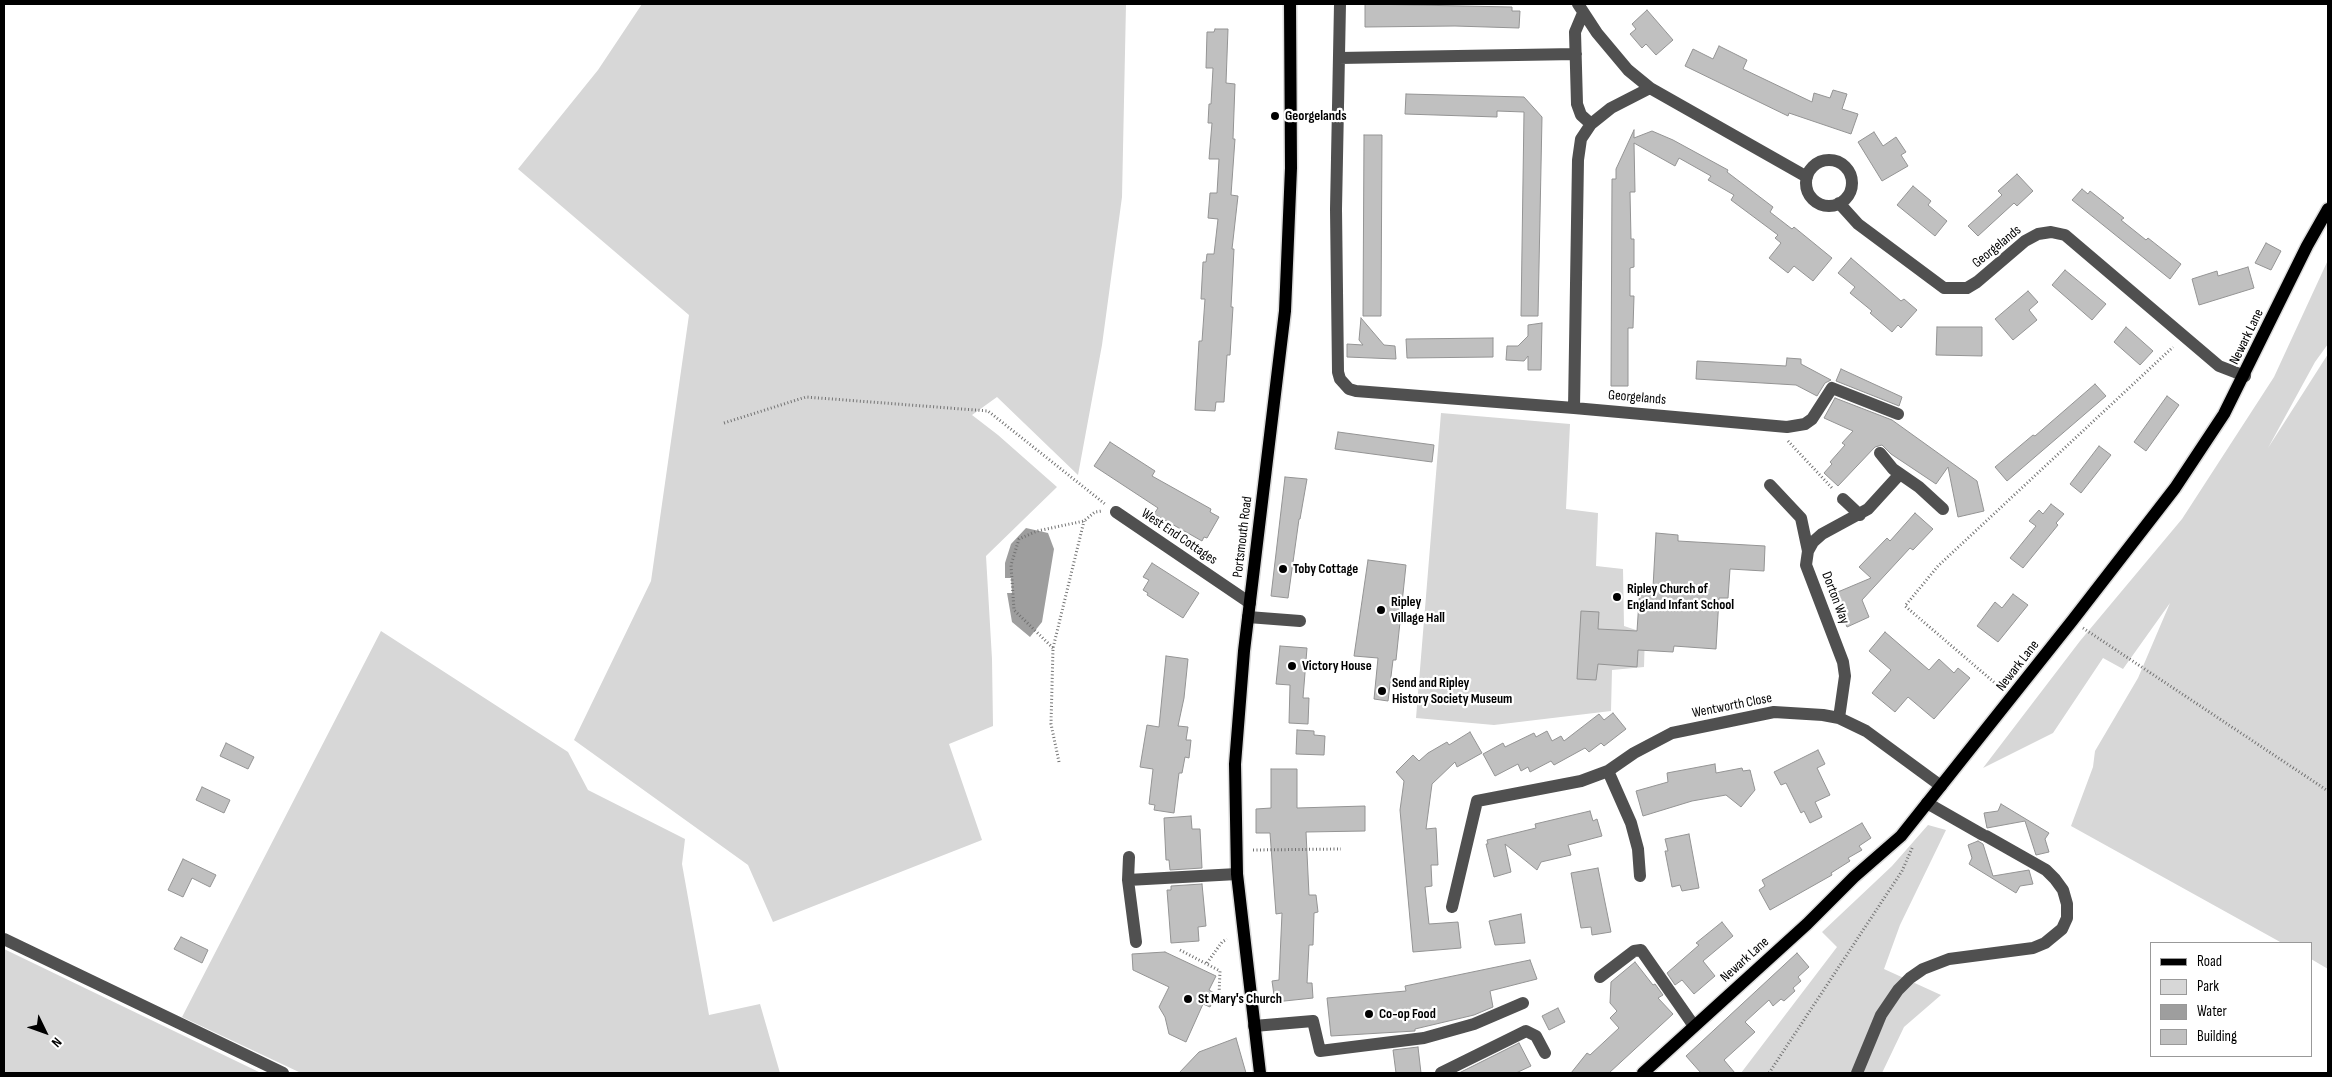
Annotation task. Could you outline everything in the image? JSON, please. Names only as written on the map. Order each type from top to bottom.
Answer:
[{"type":"main road","name":"Portsmouth Road","points":[[1260,1073],[1237,874],[1235,764],[1248,617],[1285,311],[1291,168],[1290,4]]},
{"type":"main road","name":"Newark Lane","points":[[1644,1073],[1901,836],[2012,697],[2196,459],[2245,376],[2328,209]]},
{"type":"street","name":"Georgelands","points":[[1340,4],[1336,210],[1338,372],[1344,384],[1356,391],[1787,427],[1806,424],[1812,419],[1819,412],[1832,388],[1898,414]]},
{"type":"street","points":[[1580,8],[1575,32],[1579,110],[1592,124]]},
{"type":"street","points":[[1580,8],[1628,70],[1650,88],[1807,177]]},
{"type":"street","points":[[1340,58],[1576,54]]},
{"type":"street","points":[[1574,408],[1578,160],[1581,139],[1592,124],[1611,108],[1650,88]]},
{"type":"street","points":[[1829,160],[1844,166],[1852,180],[1848,196],[1839,203],[1826,205],[1818,203],[1807,189],[1807,177],[1814,166],[1821,162],[1829,160]]},
{"type":"street","name":"Georgelands","points":[[1839,203],[1858,224],[1944,288],[1967,288],[1977,282],[2025,241],[2038,234],[2051,232],[2065,235],[2219,366],[2245,376]]},
{"type":"street","points":[[1880,453],[1899,475],[1919,487],[1943,509]]},
{"type":"street","points":[[1808,551],[1813,542],[1822,534],[1860,515],[1885,493],[1899,475]]},
{"type":"street","name":"Dorton Way","points":[[1770,486],[1801,518],[1808,551],[1806,564],[1843,662],[1845,676],[1839,718]]},
{"type":"street","points":[[1843,499],[1860,515]]},
{"type":"street","name":"West End Cottages","points":[[1114,511],[1250,602]]},
{"type":"street","points":[[1248,617],[1300,621]]},
{"type":"street","name":"Wentworth Close","points":[[1452,907],[1477,801],[1581,780],[1608,772],[1634,752],[1672,733],[1774,712],[1807,712],[1839,718],[1866,731],[1941,786]]},
{"type":"street","points":[[1608,772],[1631,823],[1638,850],[1640,876]]},
{"type":"street","points":[[1858,1073],[1881,1015],[1898,990],[1910,978],[1949,959],[2033,948],[2049,940],[2062,929],[2067,918],[2067,904],[2062,890],[2046,870],[1927,803]]},
{"type":"street","points":[[1129,857],[1128,880],[1136,942]]},
{"type":"street","points":[[1128,880],[1237,874]]},
{"type":"street","points":[[4,939],[283,1073]]},
{"type":"street","points":[[1600,977],[1634,951],[1641,950],[1694,1026]]},
{"type":"street","points":[[1254,1026],[1313,1021],[1320,1050],[1424,1038],[1474,1024],[1523,1003]]},
{"type":"street","points":[[1441,1073],[1526,1031],[1536,1036],[1545,1053]]},
{"type":"path","points":[[2012,697],[1905,606],[1938,566],[2165,356],[2184,336]]},
{"type":"path","points":[[724,424],[806,397],[988,411],[1114,511]]},
{"type":"path","points":[[1774,426],[1843,499]]},
{"type":"path","points":[[1053,648],[1014,610],[1011,565],[1019,539],[1037,531],[1084,521],[1095,512],[1114,511]]},
{"type":"path","points":[[1059,762],[1051,724],[1053,648],[1084,521]]},
{"type":"path","points":[[2072,621],[2328,792]]},
{"type":"path","points":[[1769,1073],[1902,872],[1910,854],[1912,841]]},
{"type":"path","points":[[1253,850],[1342,849]]},
{"type":"path","points":[[1207,964],[1222,942],[1227,939]]},
{"type":"path","points":[[1180,950],[1220,971],[1219,995],[1235,1007]]},
{"type":"green space","points":[[642,4],[1126,4],[1122,197],[1102,345],[1078,475],[997,397],[972,415],[998,435],[1057,487],[986,556],[992,659],[993,726],[949,744],[982,840],[773,922],[748,865],[574,740],[651,581],[689,315],[518,169],[598,70]]},
{"type":"green space","points":[[2328,260],[2328,344],[2315,362],[2268,448],[2328,354],[2328,969],[2312,960],[2312,942],[2280,942],[2071,826],[2093,767],[2095,751],[2138,678],[2170,603],[2123,669],[2103,658],[2053,733],[1983,768],[2080,641],[2182,519],[2274,377]]},
{"type":"green space","points":[[1441,413],[1570,424],[1566,509],[1598,513],[1596,566],[1623,569],[1624,626],[1645,633],[1644,667],[1612,670],[1611,711],[1494,725],[1416,718]]},
{"type":"green space","points":[[381,631],[568,752],[588,790],[685,839],[682,864],[709,1015],[760,1004],[780,1073],[301,1073],[182,1017]]},
{"type":"green space","points":[[1928,825],[1946,830],[1900,925],[1884,969],[1941,995],[1904,1027],[1882,1073],[1741,1073],[1837,947],[1822,932],[1892,866]]},
{"type":"green space","points":[[4,949],[261,1073],[4,1073]]},
{"type":"water","points":[[1026,528],[1048,533],[1054,549],[1042,622],[1030,637],[1012,622],[1007,593],[1012,593],[1011,578],[1005,578],[1005,563],[1011,544]]},
{"type":"building","points":[[1365,4],[1512,7],[1512,11],[1520,11],[1519,28],[1455,26],[1365,27]]},
{"type":"building","points":[[1647,10],[1673,40],[1656,55],[1646,44],[1642,48],[1630,34],[1636,29],[1632,24]]},
{"type":"building","points":[[1215,29],[1228,29],[1226,83],[1235,84],[1233,139],[1235,139],[1231,195],[1238,196],[1232,249],[1234,249],[1231,307],[1233,307],[1230,355],[1227,355],[1224,402],[1216,402],[1215,411],[1195,410],[1199,341],[1202,341],[1205,299],[1201,299],[1203,262],[1206,262],[1207,254],[1214,254],[1218,219],[1208,218],[1210,193],[1217,193],[1219,159],[1209,159],[1212,123],[1208,123],[1213,68],[1206,68],[1207,32],[1214,32]]},
{"type":"building","points":[[1719,46],[1747,60],[1743,69],[1812,102],[1814,93],[1830,98],[1833,90],[1847,94],[1842,109],[1858,114],[1851,134],[1789,113],[1788,116],[1685,66],[1693,49],[1713,59]]},
{"type":"building","points":[[1406,94],[1524,97],[1542,117],[1538,316],[1521,316],[1524,112],[1497,111],[1497,117],[1405,114]]},
{"type":"building","points":[[1634,130],[1634,138],[1652,131],[1673,140],[1728,170],[1727,172],[1773,207],[1770,212],[1792,229],[1794,227],[1832,258],[1813,281],[1794,266],[1788,273],[1769,258],[1781,243],[1775,238],[1778,235],[1731,200],[1734,195],[1708,180],[1711,176],[1679,158],[1675,166],[1634,143],[1635,192],[1630,192],[1631,239],[1634,239],[1634,267],[1630,268],[1630,296],[1634,296],[1633,328],[1628,328],[1628,386],[1611,386],[1612,179],[1616,179],[1616,169]]},
{"type":"building","points":[[1874,132],[1883,146],[1896,137],[1906,152],[1901,155],[1908,166],[1882,181],[1858,142]]},
{"type":"building","points":[[1364,135],[1382,135],[1381,316],[1363,316]]},
{"type":"building","points":[[2017,174],[2033,191],[2017,206],[2014,203],[1978,236],[1968,226],[2002,195],[1998,191]]},
{"type":"building","points":[[1913,186],[1931,201],[1928,205],[1947,221],[1935,236],[1897,205]]},
{"type":"building","points":[[2082,189],[2088,194],[2090,191],[2124,218],[2121,220],[2181,264],[2170,279],[2072,200]]},
{"type":"building","points":[[2266,243],[2281,251],[2271,270],[2255,263]]},
{"type":"building","points":[[1851,258],[1901,301],[1904,299],[1917,310],[1901,328],[1898,325],[1892,332],[1870,313],[1872,311],[1850,293],[1855,287],[1838,273]]},
{"type":"building","points":[[2248,267],[2254,288],[2199,305],[2192,279],[2217,271],[2218,276]]},
{"type":"building","points":[[2065,270],[2106,304],[2092,320],[2052,285]]},
{"type":"building","points":[[2028,291],[2038,302],[2029,310],[2037,320],[2013,340],[1995,319]]},
{"type":"building","points":[[1361,318],[1384,345],[1395,346],[1396,359],[1347,357],[1347,344],[1363,345],[1359,340]]},
{"type":"building","points":[[1542,323],[1541,370],[1528,370],[1528,356],[1524,361],[1506,360],[1507,346],[1518,346],[1528,336],[1528,325]]},
{"type":"building","points":[[1937,327],[1982,327],[1982,356],[1936,355]]},
{"type":"building","points":[[2126,327],[2153,351],[2140,365],[2114,342]]},
{"type":"building","points":[[1493,338],[1493,357],[1407,358],[1406,339]]},
{"type":"building","points":[[1787,358],[1801,359],[1801,364],[1831,380],[1825,383],[1817,396],[1796,385],[1696,379],[1697,361],[1786,366]]},
{"type":"building","points":[[1841,369],[1902,397],[1899,406],[1836,381]]},
{"type":"building","points":[[2095,384],[2106,396],[2007,481],[1995,467],[2033,435],[2035,436]]},
{"type":"building","points":[[2167,396],[2179,405],[2146,451],[2134,442]]},
{"type":"building","points":[[1835,398],[1892,420],[1977,481],[1984,511],[1958,517],[1948,467],[1936,484],[1891,454],[1882,445],[1875,447],[1838,486],[1824,473],[1832,464],[1830,462],[1845,445],[1842,443],[1853,431],[1824,418]]},
{"type":"building","points":[[1338,432],[1434,445],[1432,462],[1335,449]]},
{"type":"building","points":[[1110,442],[1155,471],[1152,476],[1211,509],[1210,512],[1219,517],[1207,538],[1204,537],[1202,541],[1154,514],[1158,508],[1094,466]]},
{"type":"building","points":[[2099,446],[2111,455],[2081,493],[2070,484]]},
{"type":"building","points":[[1285,477],[1307,479],[1299,519],[1288,598],[1271,596]]},
{"type":"building","points":[[2051,504],[2064,514],[2056,523],[2058,525],[2023,568],[2010,558],[2036,526],[2029,521],[2039,510],[2043,514]]},
{"type":"building","points":[[1915,513],[1933,529],[1913,550],[1910,548],[1862,600],[1869,617],[1847,627],[1833,594],[1871,578],[1859,567],[1887,538],[1890,541]]},
{"type":"building","points":[[1656,533],[1678,535],[1678,541],[1765,546],[1764,571],[1730,569],[1728,598],[1719,598],[1716,649],[1674,646],[1673,652],[1638,650],[1637,667],[1598,664],[1596,680],[1577,679],[1581,611],[1599,612],[1598,629],[1637,631],[1640,586],[1653,587]]},
{"type":"building","name":"Ripley Village Hall","points":[[1368,560],[1406,565],[1396,660],[1393,660],[1388,701],[1374,699],[1378,658],[1354,656]]},
{"type":"building","points":[[1152,563],[1199,593],[1183,618],[1147,595],[1148,593],[1143,590],[1149,580],[1143,577]]},
{"type":"building","points":[[2013,594],[2028,605],[1998,642],[1977,626],[1995,602],[2002,608]]},
{"type":"building","points":[[1885,632],[1929,670],[1939,659],[1954,673],[1958,668],[1970,678],[1934,719],[1908,697],[1895,712],[1872,693],[1891,670],[1869,651]]},
{"type":"building","name":"Victory House","points":[[1280,646],[1307,648],[1303,698],[1309,698],[1308,724],[1289,723],[1290,685],[1276,684]]},
{"type":"building","points":[[1166,656],[1188,659],[1184,698],[1178,726],[1188,727],[1186,740],[1191,740],[1189,758],[1185,757],[1182,773],[1179,773],[1174,813],[1154,810],[1155,805],[1149,804],[1153,769],[1140,767],[1147,725],[1159,727]]},
{"type":"building","points":[[1613,713],[1626,729],[1604,746],[1601,743],[1589,752],[1585,748],[1554,765],[1551,761],[1530,772],[1528,767],[1521,771],[1518,764],[1495,776],[1483,754],[1503,743],[1505,747],[1534,733],[1536,737],[1547,731],[1552,741],[1561,736],[1564,741],[1599,714],[1604,720]]},
{"type":"building","points":[[1297,730],[1314,731],[1314,735],[1325,736],[1324,755],[1296,754]]},
{"type":"building","points":[[1470,732],[1482,753],[1457,767],[1455,762],[1432,784],[1426,829],[1436,828],[1438,865],[1431,865],[1432,886],[1425,887],[1429,924],[1458,922],[1461,948],[1413,952],[1400,810],[1404,781],[1396,772],[1413,755],[1419,761],[1428,753],[1447,742],[1449,745]]},
{"type":"building","points":[[226,743],[254,757],[248,769],[220,756]]},
{"type":"building","points":[[1818,750],[1825,764],[1817,768],[1830,795],[1815,802],[1822,817],[1810,823],[1804,811],[1801,813],[1786,783],[1781,785],[1774,772]]},
{"type":"building","points":[[1715,764],[1716,773],[1742,768],[1743,771],[1750,770],[1755,790],[1741,807],[1726,795],[1692,801],[1643,816],[1636,791],[1668,782],[1667,773]]},
{"type":"building","points":[[1271,769],[1297,769],[1297,808],[1365,806],[1365,831],[1306,832],[1309,895],[1316,895],[1318,912],[1314,913],[1313,945],[1309,945],[1307,983],[1312,983],[1313,998],[1275,1002],[1272,981],[1279,980],[1282,913],[1276,914],[1270,833],[1256,833],[1256,809],[1271,808]]},
{"type":"building","points":[[202,787],[230,800],[224,813],[196,800]]},
{"type":"building","points":[[2001,804],[2049,833],[2045,839],[2049,852],[2036,855],[2025,821],[1987,828],[1984,813],[1998,811]]},
{"type":"building","points":[[1590,811],[1593,821],[1597,819],[1602,836],[1568,845],[1571,855],[1541,862],[1537,870],[1505,844],[1511,872],[1494,877],[1486,844],[1488,844],[1487,840],[1536,828],[1535,824]]},
{"type":"building","points":[[1191,816],[1192,829],[1200,829],[1202,868],[1170,870],[1169,860],[1166,860],[1164,818]]},
{"type":"building","points":[[1862,823],[1871,838],[1859,846],[1862,850],[1848,858],[1850,861],[1831,873],[1832,875],[1770,910],[1759,890],[1765,886],[1762,880]]},
{"type":"building","points":[[1689,834],[1699,888],[1682,891],[1680,885],[1672,887],[1665,851],[1668,851],[1665,839]]},
{"type":"building","points":[[1978,841],[1983,844],[1993,876],[2029,870],[2033,884],[2020,886],[2016,893],[1969,864],[1972,858],[1968,845]]},
{"type":"building","points":[[183,859],[216,875],[210,887],[192,878],[183,897],[168,890]]},
{"type":"building","points":[[1598,868],[1611,932],[1592,935],[1591,927],[1581,928],[1571,873]]},
{"type":"building","points":[[1202,884],[1206,926],[1198,927],[1199,941],[1171,943],[1167,890],[1171,890],[1171,886]]},
{"type":"building","points":[[1521,914],[1525,943],[1495,945],[1489,921]]},
{"type":"building","points":[[1722,922],[1733,936],[1703,961],[1715,976],[1694,994],[1682,980],[1675,985],[1667,973],[1699,945],[1696,943]]},
{"type":"building","points":[[181,937],[208,950],[202,963],[174,949]]},
{"type":"building","name":"St Mary's Church","points":[[1165,952],[1216,976],[1209,990],[1216,994],[1210,1007],[1203,1004],[1186,1042],[1169,1034],[1165,1017],[1159,1007],[1169,987],[1133,970],[1132,954]]},
{"type":"building","points":[[1797,953],[1809,967],[1798,977],[1801,981],[1793,988],[1795,991],[1784,1001],[1781,999],[1773,1006],[1769,1000],[1745,1022],[1755,1032],[1724,1060],[1735,1073],[1701,1073],[1686,1056]]},
{"type":"building","points":[[1530,960],[1537,979],[1490,991],[1493,1007],[1474,1015],[1415,1029],[1415,1031],[1331,1036],[1327,998],[1406,991],[1405,986]]},
{"type":"building","points":[[1635,962],[1653,985],[1655,984],[1663,995],[1658,998],[1673,1014],[1609,1073],[1571,1073],[1587,1053],[1590,1055],[1619,1028],[1610,1018],[1617,1011],[1610,1003],[1611,982]]},
{"type":"building","points":[[1558,1008],[1565,1022],[1549,1030],[1542,1016]]},
{"type":"building","points":[[1236,1038],[1246,1073],[1179,1073],[1199,1052]]},
{"type":"building","points":[[1519,1043],[1531,1066],[1516,1073],[1459,1073]]},
{"type":"building","points":[[1418,1047],[1421,1073],[1396,1073],[1393,1050]]},
{"type":"place","name":"Georgelands","points":[[1275,116]]},
{"type":"place","name":"Toby Cottage","points":[[1283,569]]},
{"type":"place","name":"Ripley Church of England Infant School","points":[[1617,597]]},
{"type":"place","name":"Ripley Village Hall","points":[[1381,610]]},
{"type":"place","name":"Victory House","points":[[1292,666]]},
{"type":"place","name":"Send and Ripley History Society Museum","points":[[1382,691]]},
{"type":"place","name":"St Mary's Church","points":[[1188,999]]},
{"type":"place","name":"Co-op Food","points":[[1369,1014]]}]
